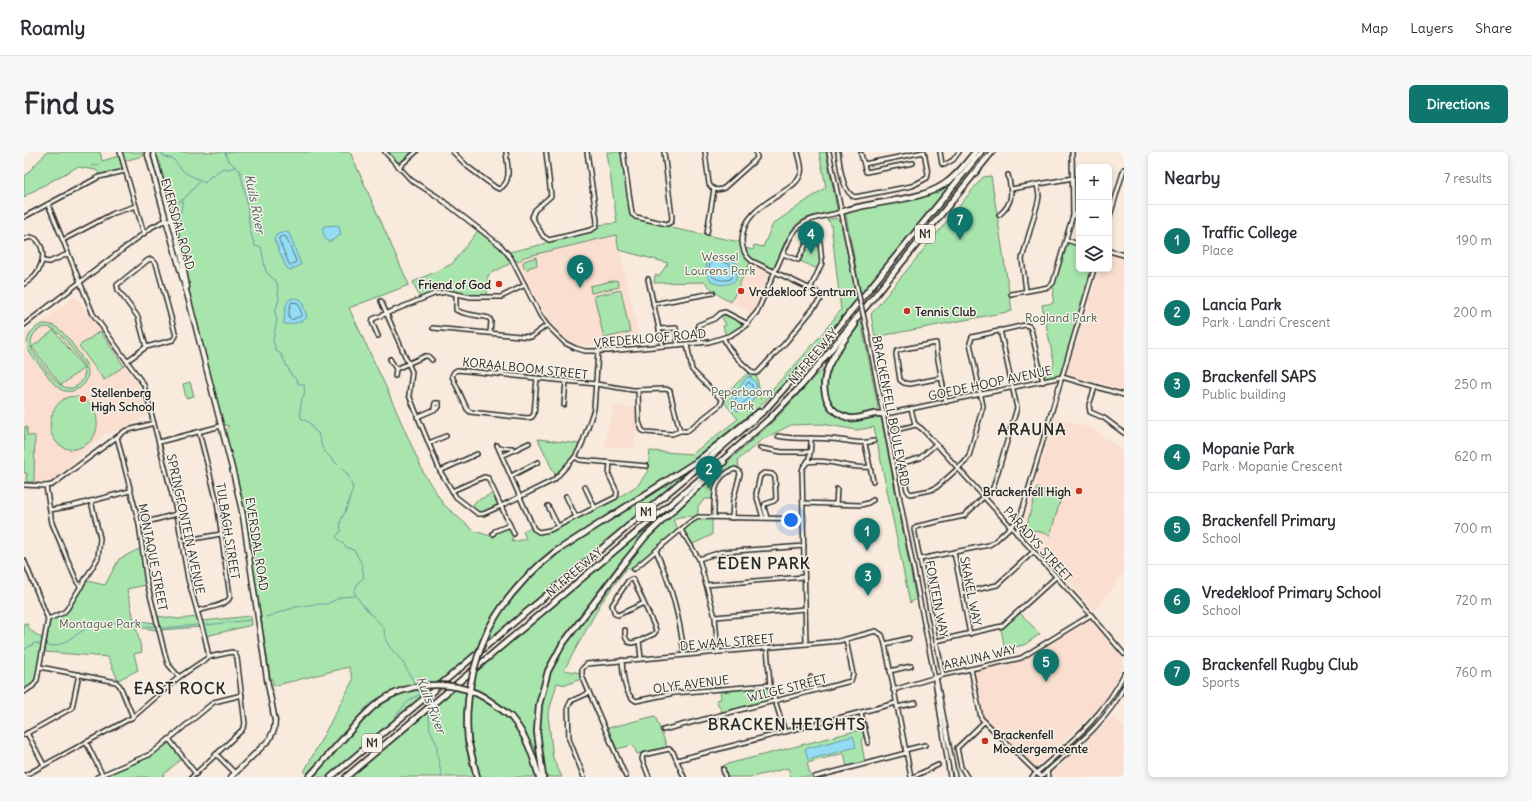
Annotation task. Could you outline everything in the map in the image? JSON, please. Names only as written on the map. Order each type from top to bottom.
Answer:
[{"type":"highway","points":[[841,212],[920,195],[935,190],[954,177],[975,152]]},
{"type":"highway","name":"N1 FREEWAY","points":[[331,777],[720,449],[770,404],[830,337],[981,152]]},
{"type":"highway","name":"N1 FREEWAY","points":[[346,777],[736,448],[792,396],[992,152]]},
{"type":"highway","points":[[858,316],[856,323],[830,362],[825,383],[826,396],[831,407],[845,417],[860,418],[878,413],[882,414]]},
{"type":"highway","points":[[477,777],[466,725],[472,676],[478,655],[490,628],[507,600],[529,574],[555,552],[696,462],[770,404]]},
{"type":"highway","points":[[543,777],[537,732],[539,705],[548,672],[562,645],[646,536],[728,458],[736,448]]},
{"type":"highway","points":[[309,777],[369,711],[386,698],[402,691],[427,685],[451,686],[477,693],[494,704],[519,726],[530,747],[539,777]]},
{"type":"main road","name":"EVERSDAL ROAD","points":[[147,152],[189,301],[234,476],[243,516],[267,679],[276,721],[274,730],[269,740],[233,775]]},
{"type":"main road","name":"EVERSDAL ROAD","points":[[153,152],[182,257],[189,301]]},
{"type":"street","points":[[120,152],[145,233]]},
{"type":"street","name":"VREDEKLOOF ROAD","points":[[385,152],[411,180],[438,197],[501,246],[511,258],[547,326],[570,346],[585,351],[598,352],[700,343],[724,339],[736,333],[748,324],[757,312],[791,236],[803,223],[812,219],[841,212]]},
{"type":"street","points":[[399,167],[416,152]]},
{"type":"street","points":[[454,152],[468,167],[495,188],[499,189],[504,186],[509,177],[506,152]]},
{"type":"street","points":[[546,152],[551,196],[535,210],[532,216],[543,236],[549,240],[591,230],[596,227],[597,222],[587,152]]},
{"type":"street","points":[[623,152],[632,214],[636,217],[667,224],[671,222],[672,218],[664,152]]},
{"type":"street","points":[[705,152],[709,184],[714,189]]},
{"type":"street","points":[[714,189],[724,188],[753,162],[756,158],[756,152]]},
{"type":"street","points":[[724,339],[733,354],[753,373],[758,373],[819,302],[819,294],[755,263],[748,257],[743,248],[742,236],[748,223],[758,209],[792,186],[802,173],[798,152]]},
{"type":"street","name":"BRACKENFELL BOULEVARD","points":[[829,152],[867,331],[882,414],[955,777]]},
{"type":"street","points":[[838,152],[844,185],[848,194],[855,198],[912,186],[927,178],[928,175],[924,152],[864,164]]},
{"type":"street","points":[[940,152],[942,164],[944,165],[953,160],[959,152]]},
{"type":"street","points":[[1011,294],[1051,286],[1066,240],[1073,212],[1072,152]]},
{"type":"street","points":[[862,154],[865,171],[867,172],[913,163]]},
{"type":"street","points":[[1112,209],[1124,168]]},
{"type":"street","points":[[24,217],[99,177],[126,171]]},
{"type":"street","points":[[999,215],[1008,206],[1011,189],[1008,175]]},
{"type":"street","points":[[1011,189],[1073,178]]},
{"type":"street","points":[[1026,291],[1022,259],[1038,202],[1039,196],[1037,184]]},
{"type":"street","points":[[707,233],[714,189]]},
{"type":"street","name":"SPRINGFONTEIN AVENUE","points":[[48,204],[93,314],[143,382],[178,514],[188,579],[209,657]]},
{"type":"street","points":[[63,240],[114,213],[136,206]]},
{"type":"street","points":[[24,325],[152,227],[166,220],[172,219]]},
{"type":"street","points":[[24,239],[32,237],[38,240],[43,252],[43,261],[36,275],[24,284]]},
{"type":"street","points":[[783,254],[798,260],[809,239],[814,238],[819,241],[822,263],[810,289]]},
{"type":"street","points":[[1066,240],[1076,243]]},
{"type":"street","points":[[1112,252],[1124,256]]},
{"type":"street","points":[[43,261],[49,262],[68,254]]},
{"type":"street","points":[[127,360],[146,347],[173,340],[176,336],[156,262],[152,259],[147,260],[119,282],[117,286],[118,290],[138,317],[146,347]]},
{"type":"street","points":[[1017,534],[1020,518],[1093,272]]},
{"type":"street","points":[[648,279],[663,346]]},
{"type":"street","points":[[378,336],[372,321],[374,318],[434,294],[447,292],[471,297],[502,297],[525,285]]},
{"type":"street","points":[[653,304],[713,293]]},
{"type":"street","points":[[456,294],[456,310],[490,318],[490,333]]},
{"type":"street","points":[[381,301],[409,363],[413,375],[408,393],[440,471],[456,497],[478,514],[483,514],[501,506],[557,478],[575,457],[590,424],[594,406],[598,352]]},
{"type":"street","points":[[700,343],[698,325],[714,319],[721,312],[725,312],[748,324]]},
{"type":"street","points":[[936,444],[920,458],[906,462],[902,465],[908,493],[912,494],[934,489],[968,459],[983,409],[970,343],[971,338],[974,336],[1025,325],[1029,326],[1031,329],[1043,382]]},
{"type":"street","points":[[433,328],[531,337],[547,326]]},
{"type":"street","points":[[659,329],[676,327],[678,345]]},
{"type":"street","points":[[984,498],[993,488],[1016,411],[1013,388],[1000,330]]},
{"type":"street","points":[[941,378],[910,384],[904,383],[900,380],[896,354],[897,351],[900,349],[936,342],[946,402]]},
{"type":"street","points":[[638,390],[639,422],[642,430],[645,432],[670,434],[680,431],[687,431],[722,403],[721,399],[692,370],[688,344]]},
{"type":"street","points":[[396,369],[425,356],[428,356],[432,360]]},
{"type":"street","points":[[390,359],[396,369],[396,376]]},
{"type":"street","name":"KORAALBOOM STREET","points":[[537,378],[534,414],[532,417],[528,418],[468,412],[453,378],[454,372],[457,370],[537,378],[596,384],[638,390],[663,388],[669,390],[680,431]]},
{"type":"street","name":"GOEDE HOOP AVENUE","points":[[882,414],[981,395],[1062,377],[1124,395]]},
{"type":"street","points":[[564,405],[566,381]]},
{"type":"street","points":[[1095,386],[1089,405],[1090,412],[1104,418],[1124,433]]},
{"type":"street","points":[[417,417],[434,409]]},
{"type":"street","points":[[891,431],[916,425],[911,409]]},
{"type":"street","points":[[24,485],[46,486],[54,484],[127,430],[154,423]]},
{"type":"street","name":"PARADYS STREET","points":[[916,425],[922,429],[958,468],[1124,654]]},
{"type":"street","points":[[159,442],[221,426]]},
{"type":"street","name":"TULBAGH STREET","points":[[197,611],[223,604],[229,599],[217,502],[199,432]]},
{"type":"street","points":[[429,443],[446,436]]},
{"type":"street","points":[[778,436],[791,438],[822,438],[865,444],[874,441]]},
{"type":"street","name":"MONTAQUE STREET","points":[[117,437],[139,524],[147,583],[165,654],[168,664],[179,677]]},
{"type":"street","points":[[806,644],[802,470],[807,462],[810,452],[811,438]]},
{"type":"street","points":[[502,456],[529,443]]},
{"type":"street","points":[[865,444],[873,481]]},
{"type":"street","points":[[497,445],[535,530],[540,532],[558,526],[614,498],[617,494],[610,476],[610,463]]},
{"type":"street","points":[[500,451],[500,448],[502,447],[512,448],[512,451]]},
{"type":"street","points":[[760,448],[782,452],[810,452]]},
{"type":"street","points":[[440,471],[477,454]]},
{"type":"street","points":[[575,457],[580,460],[647,466]]},
{"type":"street","points":[[807,462],[822,461],[863,468],[870,467]]},
{"type":"street","points":[[511,476],[538,462]]},
{"type":"street","points":[[714,517],[715,487],[720,479],[735,469],[740,474],[733,501],[732,518]]},
{"type":"street","points":[[765,473],[772,474],[775,478],[776,499],[766,504],[764,507],[765,518],[756,494],[760,476],[765,473]]},
{"type":"street","points":[[452,491],[487,477],[490,480],[514,534]]},
{"type":"street","points":[[46,486],[52,523],[77,582],[81,587]]},
{"type":"street","points":[[585,487],[595,508]]},
{"type":"street","points":[[836,489],[836,504]]},
{"type":"street","points":[[50,510],[130,491]]},
{"type":"street","points":[[566,496],[576,517]]},
{"type":"street","name":"FONTEIN WAY","points":[[943,675],[914,531],[915,528],[962,517],[984,498]]},
{"type":"street","points":[[803,503],[861,505],[873,500]]},
{"type":"street","points":[[48,618],[66,610],[96,562],[100,546],[100,536],[90,501]]},
{"type":"street","points":[[548,506],[558,526]]},
{"type":"street","points":[[139,524],[178,514]]},
{"type":"street","points":[[634,569],[696,518],[803,519]]},
{"type":"street","points":[[920,559],[989,545],[1020,518]]},
{"type":"street","points":[[493,534],[495,531],[510,525]]},
{"type":"street","points":[[681,530],[699,559],[715,617],[718,652]]},
{"type":"street","points":[[182,541],[221,534]]},
{"type":"street","points":[[699,559],[721,552],[804,546]]},
{"type":"street","points":[[656,551],[666,574],[681,625],[684,654]]},
{"type":"street","name":"SKAKEL WAY","points":[[954,552],[970,634]]},
{"type":"street","points":[[962,593],[997,585],[1033,552]]},
{"type":"street","points":[[24,560],[48,618],[36,684],[24,692]]},
{"type":"street","points":[[706,585],[804,577]]},
{"type":"street","points":[[936,640],[970,634],[1004,625],[1056,577]]},
{"type":"street","points":[[625,630],[625,636],[628,642],[632,643],[654,634],[656,631],[634,581],[628,581],[612,605],[615,614],[618,615],[644,604]]},
{"type":"street","points":[[715,617],[805,610]]},
{"type":"street","name":"ARAUNA WAY","points":[[893,690],[935,676],[1024,657],[1091,616]]},
{"type":"street","name":"DE WAAL STREET","points":[[590,693],[582,676],[583,667],[591,662],[846,640],[873,632],[878,632],[882,635],[884,644]]},
{"type":"street","points":[[909,638],[884,644],[909,770],[912,777],[938,765]]},
{"type":"street","name":"WILGE STREET","points":[[663,730],[848,682],[853,677],[846,640]]},
{"type":"street","points":[[639,641],[641,658]]},
{"type":"street","points":[[767,647],[770,685],[785,732]]},
{"type":"street","points":[[24,776],[133,717],[179,677],[209,657],[229,652],[235,654],[246,721],[244,726],[192,777]]},
{"type":"street","name":"OLYF AVENUE","points":[[622,660],[624,683],[631,698],[636,701],[674,693],[770,685]]},
{"type":"street","points":[[890,671],[911,666]]},
{"type":"street","points":[[40,667],[118,682],[133,717]]},
{"type":"street","points":[[971,669],[980,716],[984,722],[1041,777],[1103,717],[1124,687]]},
{"type":"street","points":[[44,765],[25,734],[72,708],[79,674]]},
{"type":"street","points":[[1032,777],[1097,716],[1115,691],[1124,674]]},
{"type":"street","name":"BRACKENFELL BOULEVARD","points":[[935,676],[950,777]]},
{"type":"street","points":[[811,677],[815,690]]},
{"type":"street","points":[[584,777],[569,739],[568,705],[571,701],[590,693],[626,777]]},
{"type":"street","points":[[97,777],[151,754],[214,702],[242,695]]},
{"type":"street","points":[[677,760],[896,703]]},
{"type":"street","points":[[897,708],[916,703]]},
{"type":"street","points":[[861,713],[868,743]]},
{"type":"street","points":[[967,777],[960,766],[957,748],[984,722]]},
{"type":"street","points":[[169,739],[196,774]]},
{"type":"street","points":[[86,742],[102,774]]},
{"type":"street","points":[[815,777],[906,752],[925,745]]},
{"type":"street","points":[[649,777],[642,760],[643,755],[669,749],[673,752],[684,777]]},
{"type":"street","points":[[216,754],[233,775]]},
{"type":"street","points":[[723,769],[725,777]]},
{"type":"street","points":[[1047,771],[1048,777]]},
{"type":"shaded area","points":[[616,235],[641,343],[604,346],[581,345],[569,340],[549,321],[518,262],[523,257]]},
{"type":"shaded area","points":[[1112,255],[1124,259],[1124,390],[1069,374],[1068,370],[1099,272],[1112,272]]},
{"type":"shaded area","points":[[749,263],[766,272],[768,275],[753,312],[731,302]]},
{"type":"shaded area","name":"Stellenberg High School","points":[[76,297],[137,382],[147,413],[146,417],[109,434],[106,433],[51,482],[24,482],[24,332],[30,331]]},
{"type":"shaded area","points":[[615,405],[637,408],[639,434],[635,433],[634,449],[604,446]]},
{"type":"shaded area","name":"Brackenfell High","points":[[1055,417],[1093,429],[1124,452],[1124,572],[1097,609],[1094,610],[1023,532],[1022,529]]},
{"type":"shaded area","points":[[1090,620],[1123,659],[1123,666],[1109,694],[1098,709],[1037,766],[1034,766],[984,715],[974,671],[1022,661]]},
{"type":"shaded area","points":[[1113,716],[1124,728],[1124,777],[1049,777]]},
{"type":"green space","points":[[47,152],[100,152],[102,161],[119,156],[122,168],[120,171],[100,175],[96,170],[77,167],[28,194],[24,198],[24,177]]},
{"type":"green space","points":[[121,152],[142,152],[143,156],[124,161]]},
{"type":"green space","name":"Peperboom Park","points":[[155,152],[350,152],[409,285],[349,308],[424,474],[444,505],[474,531],[494,537],[496,532],[509,528],[513,536],[512,542],[526,539],[523,531],[532,527],[537,533],[551,531],[616,499],[638,485],[648,471],[650,451],[692,454],[738,419],[723,401],[722,397],[749,372],[749,376],[751,377],[753,375],[757,377],[761,400],[772,389],[822,334],[841,310],[831,224],[827,220],[836,218],[841,223],[857,300],[793,375],[744,421],[696,459],[564,543],[541,560],[519,581],[500,605],[489,623],[476,651],[439,682],[421,683],[403,687],[377,701],[364,711],[307,774],[304,772],[353,680],[349,667],[273,686],[270,676],[244,507],[226,433],[229,426],[224,425],[220,413],[191,301],[181,244]]},
{"type":"green space","points":[[388,152],[412,152],[400,162],[396,161]]},
{"type":"green space","name":"Wessel Lourens Park","points":[[607,152],[622,152],[630,213],[632,217],[669,225],[671,228],[740,242],[743,253],[750,262],[731,302],[721,297],[704,282],[654,283],[655,275],[659,276],[668,263],[619,250],[616,235],[524,257],[518,262],[514,259],[509,252],[544,244],[547,241],[592,231],[598,225],[617,223]]},
{"type":"green space","points":[[819,152],[826,152],[837,209],[835,211],[810,217],[800,222],[790,232],[786,239],[775,266],[773,268],[760,264],[753,259],[745,248],[753,250],[754,245],[763,247],[773,224],[826,187]]},
{"type":"green space","points":[[958,175],[861,295],[846,215],[847,212],[920,196]]},
{"type":"green space","points":[[991,176],[1012,311],[875,337],[871,314],[983,177]]},
{"type":"green space","points":[[478,231],[500,248],[511,263],[488,275],[487,296],[438,293],[420,298],[413,282],[452,264]]},
{"type":"green space","points":[[813,239],[818,242],[821,262],[818,269],[800,261],[809,241]]},
{"type":"green space","name":"Rogland Park","points":[[1068,243],[1076,244],[1076,272],[1091,272],[1062,373],[1053,378],[1045,378],[1043,375],[1051,373],[1054,362],[1042,305],[1053,303],[1054,289],[1052,287]]},
{"type":"green space","points":[[536,257],[537,265],[528,268],[528,270],[524,268],[524,261]]},
{"type":"green space","points":[[617,280],[619,287],[591,293],[590,286]]},
{"type":"green space","points":[[621,290],[630,332],[604,338],[594,296]]},
{"type":"green space","points":[[722,314],[742,322],[743,325],[726,336],[723,326],[726,325],[721,315]]},
{"type":"green space","points":[[861,321],[878,407],[875,412],[855,417],[841,413],[832,407],[826,390],[827,374],[833,361]]},
{"type":"green space","points":[[43,324],[56,327],[67,337],[85,362],[88,370],[87,378],[82,386],[74,391],[67,391],[58,388],[30,353],[27,342],[28,338],[32,331]],"holes":[[[42,328],[52,328],[62,336],[83,364],[83,379],[77,386],[72,388],[67,388],[59,384],[46,370],[32,350],[31,342],[33,335]]]},
{"type":"green space","points":[[54,330],[84,368],[61,385],[32,347]]},
{"type":"green space","points":[[100,331],[124,366],[104,380],[79,346]]},
{"type":"green space","points":[[825,367],[827,368],[823,389],[834,412],[860,420],[879,415],[881,418],[916,599],[910,603],[874,427],[857,430],[822,424],[791,425],[763,439],[738,460],[739,469],[731,470],[720,478],[713,490],[713,499],[705,499],[698,506],[698,515],[693,518],[691,516],[678,517],[673,521],[679,529],[630,570],[627,567],[601,603],[564,670],[581,673],[583,678],[566,685],[557,683],[548,715],[553,758],[562,777],[545,777],[540,729],[542,706],[550,671],[560,652],[621,570],[653,532],[776,418]]},
{"type":"green space","points":[[190,382],[194,396],[186,398],[183,384]]},
{"type":"green space","points":[[68,397],[78,397],[87,401],[93,408],[96,416],[97,425],[95,434],[90,442],[74,449],[65,448],[56,442],[50,429],[50,421],[56,406]]},
{"type":"green space","points":[[24,427],[27,427],[27,435],[35,436],[34,482],[26,482],[27,473],[24,473]]},
{"type":"green space","points":[[538,439],[580,444],[575,453],[556,477]]},
{"type":"green space","points":[[696,464],[697,465],[484,644],[494,623],[506,604],[533,574],[566,548]]},
{"type":"green space","points":[[1037,488],[1062,495],[1050,535],[1026,528]]},
{"type":"green space","points":[[494,493],[498,503],[497,506],[484,512],[475,510],[471,507],[476,501]]},
{"type":"green space","points":[[657,519],[659,521],[553,658],[538,704],[538,764],[528,739],[514,718],[496,701],[471,688],[475,672]]},
{"type":"green space","points":[[697,519],[712,519],[712,535],[693,544],[684,530]]},
{"type":"green space","name":"Montague Park","points":[[141,548],[146,585],[127,589],[134,620],[155,623],[157,630],[136,627],[142,652],[134,654],[138,670],[118,680],[108,657],[45,652],[50,621],[68,611],[87,581],[105,585],[119,559]]},
{"type":"green space","points":[[1020,613],[1040,634],[1024,645],[1005,649],[1001,629]]},
{"type":"green space","name":"Montague Park","points":[[157,616],[178,619],[197,617],[200,627],[160,630]]},
{"type":"green space","points":[[251,616],[252,625],[206,636],[202,621]]},
{"type":"green space","points":[[24,623],[27,624],[30,630],[43,639],[36,678],[32,684],[24,690]]},
{"type":"green space","points":[[434,687],[327,777],[312,777],[362,721],[377,707],[400,694]]},
{"type":"green space","points":[[770,688],[772,697],[771,700],[722,712],[716,700],[721,699],[720,691]]},
{"type":"green space","points":[[455,690],[466,692],[464,714],[465,735],[468,756],[474,777],[350,777]]},
{"type":"green space","points":[[471,693],[496,707],[517,727],[527,744],[537,777],[479,777],[469,740],[468,724]]},
{"type":"green space","points":[[655,716],[667,747],[637,754],[633,745],[617,749],[608,728]]},
{"type":"green space","points":[[863,729],[865,736],[861,740],[865,763],[847,767],[844,753],[807,763],[811,777],[791,777],[788,768],[752,777],[727,777],[724,765]]},
{"type":"green space","points":[[167,743],[171,744],[182,758],[163,775],[164,777],[100,777],[150,756]]},
{"type":"water","points":[[339,226],[341,235],[329,242],[324,235],[323,227]]},
{"type":"water","points":[[284,232],[289,233],[301,265],[290,270],[286,267],[274,239],[276,235]]},
{"type":"water","points":[[718,256],[738,264],[736,280],[730,284],[717,284],[708,276],[706,271],[707,264],[711,257]]},
{"type":"water","points":[[297,298],[302,301],[307,317],[296,323],[284,324],[285,310],[288,300]]},
{"type":"water","points":[[747,377],[750,377],[755,381],[757,392],[755,397],[747,406],[737,411],[730,403],[730,400]]},
{"type":"water","points":[[853,736],[856,747],[808,760],[805,749]]},
{"type":"waterway","points":[[160,152],[165,157],[173,159],[184,172],[205,183],[210,176],[214,176],[223,168],[228,169],[235,167]]},
{"type":"waterway","name":"Kuils River","points":[[225,152],[227,159],[240,171],[246,196],[250,231],[255,246],[261,247],[266,272],[277,282],[279,299],[275,312],[277,320],[273,340],[276,351],[281,354],[292,376],[297,380],[298,384],[304,384],[304,393],[300,412],[301,418],[310,423],[313,429],[318,433],[323,450],[348,475],[353,488],[340,523],[341,531],[336,537],[346,547],[355,551],[362,565],[364,577],[358,583],[354,592],[360,602],[384,627],[387,642],[401,660],[416,686]]},
{"type":"waterway","points":[[92,166],[100,164]]},
{"type":"waterway","points":[[172,206],[185,198],[199,182]]},
{"type":"waterway","points":[[177,221],[179,220],[183,201]]},
{"type":"waterway","points":[[266,617],[296,607],[327,604],[341,597],[355,596]]},
{"type":"waterway","points":[[206,625],[251,620]]},
{"type":"waterway","points":[[48,646],[60,644],[83,630],[95,625],[125,623],[154,627]]},
{"type":"waterway","points":[[162,628],[198,625]]},
{"type":"waterway","points":[[24,650],[35,643],[39,644]]},
{"type":"waterway","name":"Kuils River","points":[[417,688],[422,698]]},
{"type":"waterway","points":[[395,717],[410,700],[421,695]]},
{"type":"waterway","name":"Kuils River","points":[[423,701],[425,708]]},
{"type":"waterway","name":"Kuils River","points":[[427,711],[430,729],[437,745],[437,753],[442,777]]},
{"type":"waterway","points":[[326,777],[392,721]]},
{"type":"place","name":"Brackenfell Rugby Club","points":[[960,240]]},
{"type":"place","name":"Mopanie Park","points":[[811,254]]},
{"type":"place","name":"Friend of God","points":[[499,284]]},
{"type":"place","name":"Vredekloof Primary School","points":[[580,288]]},
{"type":"place","name":"Vredekloof Sentrum","points":[[741,291]]},
{"type":"place","name":"Tennis Club","points":[[907,311]]},
{"type":"place","name":"Stellenberg High School","points":[[83,399]]},
{"type":"place","name":"Lancia Park","points":[[709,489]]},
{"type":"place","name":"Brackenfell High","points":[[1079,491]]},
{"type":"place","name":"Traffic College","points":[[867,551]]},
{"type":"place","name":"Brackenfell SAPS","points":[[868,596]]},
{"type":"place","name":"Brackenfell Primary","points":[[1046,682]]},
{"type":"place","name":"Brackenfell Moedergemeente","points":[[985,741]]},
{"type":"district","name":"ARAUNA","points":[[1032,429]]},
{"type":"district","name":"EDEN PARK","points":[[764,563]]},
{"type":"district","name":"EAST ROCK","points":[[180,688]]},
{"type":"district","name":"BRACKEN HEIGHTS","points":[[787,724]]}]
